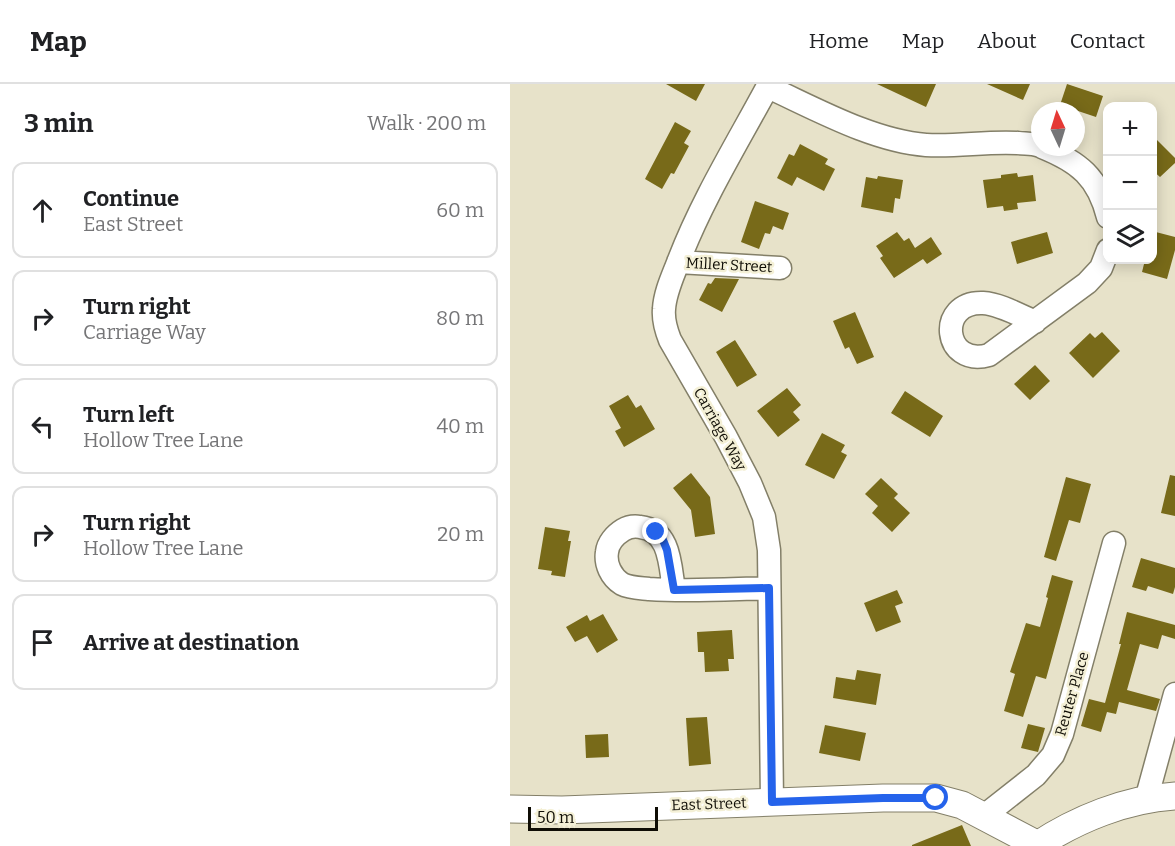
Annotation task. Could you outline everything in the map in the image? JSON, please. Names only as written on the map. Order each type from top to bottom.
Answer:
[{"type":"main road","name":"East Street","points":[[510,809],[562,810],[936,798],[962,805],[1037,845],[1086,818],[1132,803],[1175,796]]},
{"type":"street","points":[[769,85],[875,135],[902,142],[942,146],[1031,144]]},
{"type":"street","name":"Carriage Way","points":[[769,85],[710,190],[678,262],[663,309],[664,324],[676,353],[726,437],[750,483],[764,517],[769,550],[772,802]]},
{"type":"street","points":[[1063,156],[1077,165],[1093,181],[1104,201],[1106,210]]},
{"type":"street","name":"Miller Street","points":[[678,262],[780,268]]},
{"type":"street","points":[[1035,322],[1087,283],[1101,268],[1103,262]]},
{"type":"street","name":"Reuter Place","points":[[984,816],[1036,775],[1053,755],[1062,734],[1114,543]]},
{"type":"street","points":[[674,590],[769,588]]},
{"type":"street","points":[[1146,800],[1175,694]]},
{"type":"building","points":[[666,84],[705,84],[696,101]]},
{"type":"building","points":[[877,84],[936,84],[926,107]]},
{"type":"building","points":[[987,84],[1030,84],[1023,100]]},
{"type":"building","points":[[1067,84],[1103,96],[1096,117],[1085,113],[1085,102],[1061,102]]},
{"type":"building","points":[[675,122],[691,131],[684,143],[689,146],[674,174],[671,173],[662,189],[645,179]]},
{"type":"building","points":[[1157,140],[1175,158],[1175,163],[1160,177],[1157,174]]},
{"type":"building","points":[[800,144],[828,159],[825,164],[835,169],[824,191],[797,177],[792,186],[777,178],[789,154],[794,156]]},
{"type":"building","points":[[1017,173],[1018,177],[1033,175],[1036,201],[1017,203],[1018,209],[1004,211],[1003,206],[987,208],[983,180]]},
{"type":"building","points":[[878,176],[903,180],[900,199],[895,198],[893,213],[861,207],[866,177],[877,179]]},
{"type":"building","points":[[755,201],[789,213],[783,230],[773,226],[770,234],[765,233],[759,249],[741,242]]},
{"type":"building","points":[[897,232],[904,241],[909,238],[915,248],[931,237],[942,254],[927,264],[923,259],[894,278],[880,258],[883,256],[876,246]]},
{"type":"building","points":[[1047,232],[1053,253],[1017,264],[1011,242]]},
{"type":"building","points":[[1157,232],[1175,237],[1175,250],[1167,279],[1142,272],[1144,264],[1157,264]]},
{"type":"building","points":[[715,278],[739,279],[722,312],[699,300],[708,283],[711,284]]},
{"type":"building","points":[[855,312],[874,357],[857,364],[849,347],[845,349],[833,321]]},
{"type":"building","points":[[1102,332],[1120,351],[1093,378],[1069,353],[1090,333],[1095,338]]},
{"type":"building","points":[[735,340],[757,375],[737,387],[716,352]]},
{"type":"building","points":[[1035,365],[1050,381],[1030,400],[1014,384]]},
{"type":"building","points":[[787,388],[801,405],[793,412],[800,420],[778,437],[757,411]]},
{"type":"building","points":[[905,391],[943,416],[930,437],[891,413]]},
{"type":"building","points":[[628,395],[636,408],[641,405],[655,429],[624,447],[615,431],[621,428],[609,406]]},
{"type":"building","points":[[822,433],[845,445],[841,452],[847,455],[834,479],[805,465]]},
{"type":"building","points":[[691,473],[710,497],[715,534],[695,537],[691,510],[673,488]]},
{"type":"building","points":[[1170,475],[1175,476],[1175,516],[1161,513]]},
{"type":"building","points":[[1066,477],[1091,484],[1080,523],[1069,520],[1056,561],[1044,557]]},
{"type":"building","points":[[881,478],[898,494],[894,498],[910,513],[892,532],[872,513],[878,506],[865,494]]},
{"type":"building","points":[[545,527],[570,531],[568,541],[571,541],[565,577],[551,575],[552,571],[538,569]]},
{"type":"building","points":[[1141,558],[1175,568],[1173,594],[1148,586],[1146,591],[1132,587]]},
{"type":"building","points":[[1052,575],[1073,581],[1046,679],[1036,676],[1023,717],[1004,711],[1015,674],[1010,672],[1026,623],[1040,627]]},
{"type":"building","points":[[897,590],[903,603],[895,606],[901,622],[876,632],[864,603]]},
{"type":"building","points":[[1127,612],[1175,625],[1175,639],[1162,635],[1158,649],[1140,644],[1127,690],[1160,699],[1156,711],[1119,702],[1116,714],[1107,712],[1101,732],[1081,726],[1089,699],[1105,703]]},
{"type":"building","points":[[603,614],[618,640],[597,653],[587,636],[575,642],[566,627],[587,615],[590,621]]},
{"type":"building","points":[[732,630],[734,659],[728,659],[729,671],[705,672],[704,652],[698,652],[697,632]]},
{"type":"building","points":[[857,670],[881,674],[876,705],[833,698],[836,677],[855,680]]},
{"type":"building","points":[[707,717],[711,764],[689,766],[686,718]]},
{"type":"building","points":[[1028,724],[1045,728],[1038,752],[1021,748]]},
{"type":"building","points":[[825,725],[866,733],[860,761],[819,753]]},
{"type":"building","points":[[608,734],[609,757],[586,758],[585,735]]},
{"type":"building","points":[[962,825],[971,846],[912,846],[912,845]]},
{"type":"route","points":[[656,532],[663,540],[667,550],[674,590],[769,588],[772,802],[936,798]]}]
